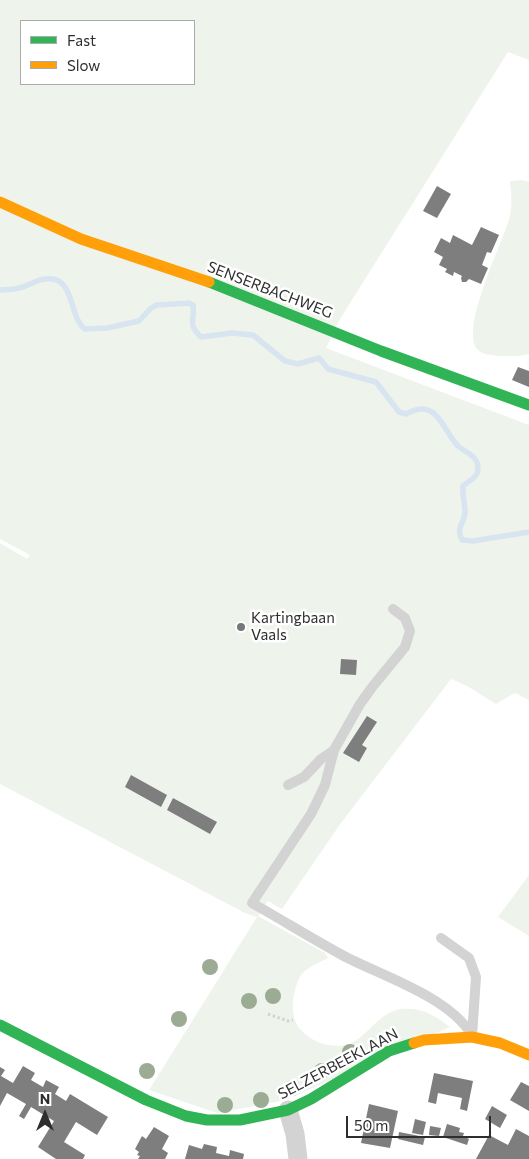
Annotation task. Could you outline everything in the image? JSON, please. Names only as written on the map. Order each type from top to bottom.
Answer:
[{"type":"street","name":"SENSERBACHWEG","points":[[0,202],[81,238],[228,288],[381,351],[529,405]]},
{"type":"street","name":"SELZERBEEKLAAN","points":[[0,1024],[146,1100],[186,1116],[207,1120],[240,1120],[288,1110],[311,1099],[396,1048],[424,1040],[472,1037],[500,1043],[529,1055]]},
{"type":"street","points":[[288,1110],[295,1134],[298,1159]]},
{"type":"lane","points":[[393,609],[405,618],[410,632],[405,647],[360,704],[334,750],[325,786],[311,814],[252,903],[342,955],[437,1002],[454,1014],[472,1037]]},
{"type":"lane","points":[[288,785],[304,777],[321,759],[334,750]]},
{"type":"lane","points":[[441,938],[469,958],[476,977],[472,1037]]},
{"type":"path","points":[[268,1014],[293,1020]]},
{"type":"shaded area","points":[[0,0],[529,0],[529,60],[508,52],[340,319],[326,348],[529,425],[529,700],[515,693],[496,704],[467,686],[451,679],[341,823],[282,909],[268,901],[258,916],[325,953],[328,958],[303,973],[294,993],[293,1014],[295,1020],[302,1031],[311,1038],[329,1045],[348,1045],[356,1041],[384,1016],[392,1011],[401,1009],[415,1009],[427,1013],[450,1027],[286,1100],[217,1113],[149,1090],[257,917],[245,913],[0,784],[0,543],[27,559],[30,555],[0,539]]},
{"type":"shaded area","points":[[522,180],[529,182],[529,354],[522,356],[499,356],[487,354],[477,349],[473,338],[474,323],[484,286],[509,219],[511,204],[510,181]]},
{"type":"shaded area","points":[[529,875],[529,936],[498,917]]},
{"type":"building","points":[[437,186],[451,194],[437,218],[423,211]]},
{"type":"building","points":[[481,227],[499,235],[491,253],[487,252],[482,265],[488,268],[481,284],[469,279],[466,282],[462,282],[462,276],[454,272],[453,276],[445,272],[447,269],[439,265],[443,257],[434,252],[441,238],[450,243],[453,235],[472,245]]},
{"type":"building","points":[[518,367],[529,371],[529,387],[512,380]]},
{"type":"building","points":[[341,659],[357,660],[356,675],[340,674]]},
{"type":"building","points":[[367,716],[377,722],[362,745],[367,748],[359,762],[343,753]]},
{"type":"building","points":[[131,775],[167,795],[161,807],[125,787]]},
{"type":"building","points":[[173,798],[217,822],[210,834],[167,810]]},
{"type":"building","points":[[23,1066],[35,1073],[31,1080],[43,1087],[46,1080],[59,1087],[55,1094],[66,1101],[70,1094],[108,1117],[97,1135],[76,1122],[64,1142],[85,1155],[83,1159],[56,1159],[38,1147],[54,1121],[31,1107],[24,1119],[19,1116],[26,1104],[7,1093],[0,1106],[0,1067],[5,1070],[1,1076],[13,1083]]},
{"type":"building","points":[[434,1073],[473,1081],[467,1111],[460,1109],[462,1098],[438,1093],[436,1104],[428,1102]]},
{"type":"building","points":[[521,1082],[529,1086],[529,1111],[510,1100]]},
{"type":"building","points":[[369,1104],[398,1111],[390,1148],[361,1143]]},
{"type":"building","points":[[492,1106],[507,1115],[500,1128],[485,1119]]},
{"type":"building","points":[[415,1119],[426,1122],[423,1135],[412,1133]]},
{"type":"building","points":[[447,1124],[460,1128],[459,1132],[464,1133],[463,1136],[469,1139],[467,1145],[443,1137]]},
{"type":"building","points":[[430,1126],[441,1128],[439,1136],[429,1135]]},
{"type":"building","points":[[154,1127],[169,1136],[162,1149],[168,1153],[165,1159],[138,1159],[140,1156],[137,1155],[139,1152],[135,1149],[142,1136],[146,1139]]},
{"type":"building","points":[[516,1129],[529,1136],[529,1159],[476,1159],[489,1135],[508,1145]]},
{"type":"building","points":[[399,1132],[425,1137],[423,1145],[398,1139]]},
{"type":"building","points":[[204,1144],[217,1147],[216,1153],[229,1156],[230,1150],[244,1154],[243,1159],[185,1159],[189,1145],[202,1149]]},
{"type":"waterway","points":[[0,290],[17,289],[45,279],[62,283],[67,290],[76,316],[85,329],[107,328],[139,321],[151,308],[157,305],[189,303],[193,305],[192,322],[194,329],[201,337],[232,333],[253,335],[285,361],[298,364],[319,358],[328,369],[376,382],[399,412],[406,414],[425,409],[432,412],[438,417],[458,446],[476,460],[478,472],[473,479],[463,486],[465,516],[460,528],[462,540],[473,541],[529,532]]},
{"type":"traffic: fast","points":[[209,282],[381,351],[529,405]]},
{"type":"traffic: fast","points":[[0,1025],[146,1100],[186,1116],[207,1120],[240,1120],[288,1110],[311,1099],[389,1051],[414,1043]]},
{"type":"traffic: slow","points":[[0,202],[81,239],[209,282]]},
{"type":"traffic: slow","points":[[414,1043],[424,1040],[472,1037],[500,1043],[529,1055]]},
{"type":"place","name":"Kartingbaan Vaals","points":[[241,627]]}]
